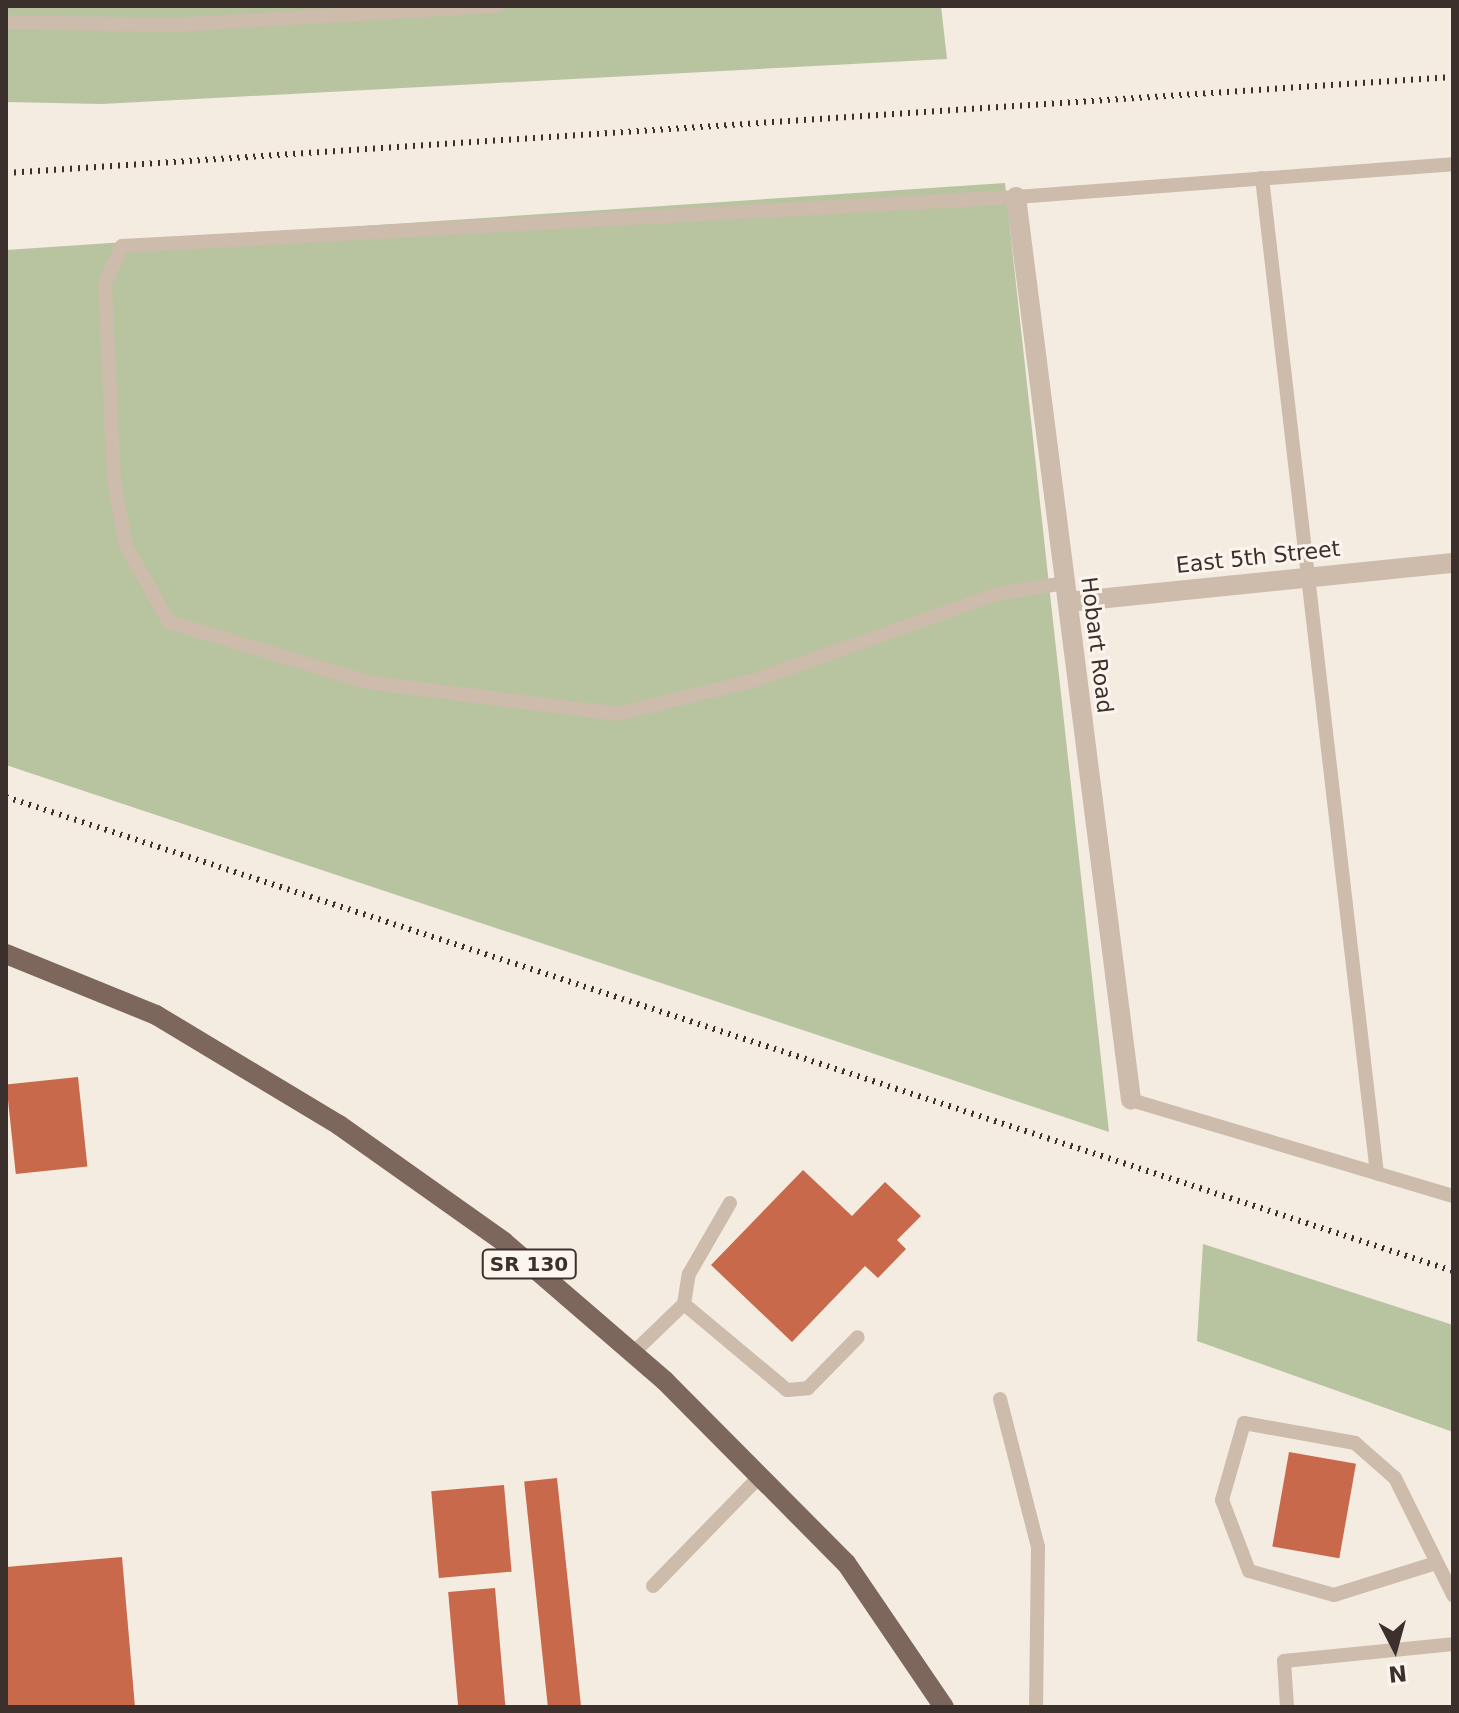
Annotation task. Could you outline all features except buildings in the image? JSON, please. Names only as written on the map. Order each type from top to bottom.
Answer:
[{"type":"main road","name":"SR 130","points":[[6,954],[156,1015],[339,1125],[504,1242],[633,1353],[846,1563],[944,1707]]},
{"type":"street","name":"Hobart Road","points":[[1016,197],[1131,1100]]},
{"type":"street","name":"East 5th Street","points":[[1066,593],[1453,563]]},
{"type":"lane","points":[[6,22],[173,25],[497,6]]},
{"type":"lane","points":[[1066,593],[997,594],[756,680],[618,714],[371,683],[169,622],[126,546],[114,481],[105,283],[122,246],[1016,197],[1453,164]]},
{"type":"lane","points":[[1262,178],[1377,1173]]},
{"type":"lane","points":[[1131,1100],[1453,1196]]},
{"type":"lane","points":[[633,1353],[684,1304],[689,1274],[730,1203]]},
{"type":"lane","points":[[684,1304],[787,1390],[808,1388],[858,1337]]},
{"type":"lane","points":[[1000,1399],[1038,1547],[1036,1707]]},
{"type":"lane","points":[[1436,1563],[1334,1595],[1249,1571],[1222,1500],[1244,1423],[1355,1443],[1395,1478],[1453,1595]]},
{"type":"lane","points":[[653,1586],[760,1476]]},
{"type":"lane","points":[[1287,1707],[1284,1661],[1453,1644]]},
{"type":"green space","points":[[6,6],[941,6],[947,59],[102,104],[6,102]]},
{"type":"green space","points":[[1005,183],[1109,1132],[6,765],[6,250]]},
{"type":"green space","points":[[1203,1244],[1453,1325],[1453,1432],[1197,1341]]},
{"type":"railway","points":[[6,173],[1453,77]]},
{"type":"railway","points":[[6,797],[1453,1271]]}]
